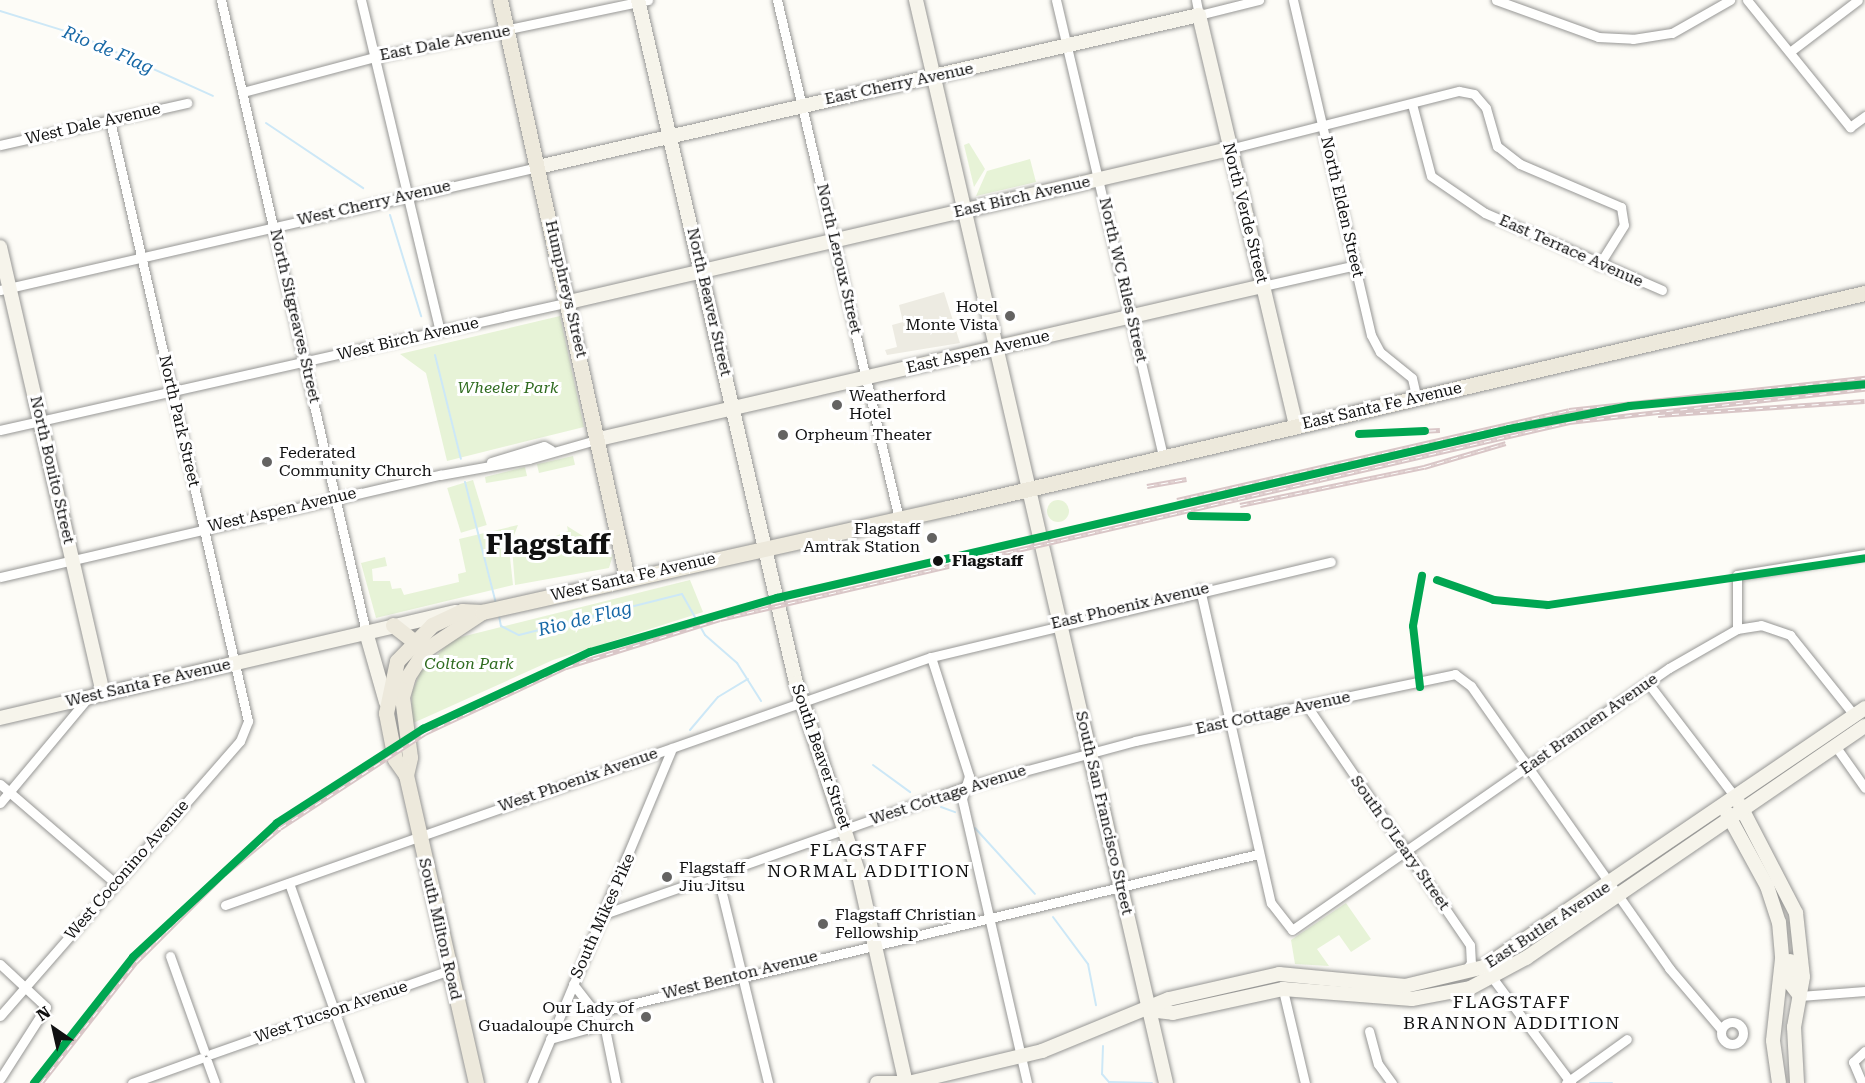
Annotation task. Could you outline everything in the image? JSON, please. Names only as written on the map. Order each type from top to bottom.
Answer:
[{"type":"main road","name":"Humphreys Street","points":[[500,0],[569,302],[599,439],[602,475],[627,578]]},
{"type":"main road","name":"East Santa Fe Avenue","points":[[899,519],[1865,293]]},
{"type":"main road","name":"West Santa Fe Avenue","points":[[462,611],[482,612],[899,519]]},
{"type":"main road","name":"South Milton Road","points":[[406,774],[395,759],[386,702],[397,661],[413,640],[462,611]]},
{"type":"main road","points":[[393,625],[425,650],[482,612]]},
{"type":"main road","name":"South Milton Road","points":[[425,650],[402,697],[410,757],[406,774],[476,1083]]},
{"type":"street","name":"North Sitgreaves Street","points":[[221,0],[307,362],[366,632]]},
{"type":"street","points":[[361,0],[440,331]]},
{"type":"street","name":"North Leroux Street","points":[[777,0],[899,519]]},
{"type":"street","name":"South San Francisco Street","points":[[916,0],[999,347],[1166,1083]]},
{"type":"street","name":"North WC Riles Street","points":[[1056,0],[1163,456]]},
{"type":"street","name":"North Verde Street","points":[[1196,0],[1229,149],[1296,426]]},
{"type":"street","name":"East Cherry Avenue","points":[[538,167],[936,77],[1259,0]]},
{"type":"street","name":"North Elden Street","points":[[1293,0],[1376,346],[1412,378],[1417,399]]},
{"type":"street","points":[[1496,0],[1511,2],[1598,38],[1633,39],[1672,33],[1730,0]]},
{"type":"street","points":[[1747,0],[1791,51],[1850,127],[1865,116]]},
{"type":"street","points":[[1791,51],[1858,0]]},
{"type":"street","name":"East Dale Avenue","points":[[243,92],[375,57],[642,1]]},
{"type":"street","name":"North Beaver Street","points":[[642,1],[669,137],[735,408],[778,605]]},
{"type":"street","name":"East Birch Avenue","points":[[569,302],[1324,128],[1459,92],[1474,94],[1486,108],[1497,146],[1520,164],[1621,207],[1624,225],[1599,265]]},
{"type":"street","name":"West Dale Avenue","points":[[0,145],[187,103]]},
{"type":"street","name":"East Terrace Avenue","points":[[1412,104],[1431,176],[1485,213],[1599,265],[1662,290]]},
{"type":"street","name":"North Park Street","points":[[110,121],[248,721]]},
{"type":"street","name":"West Cherry Avenue","points":[[5,289],[406,195],[538,167]]},
{"type":"street","name":"North Bonito Street","points":[[0,247],[5,289],[40,420],[103,694]]},
{"type":"street","name":"East Aspen Avenue","points":[[599,439],[1356,265]]},
{"type":"street","name":"West Birch Avenue","points":[[0,430],[569,302]]},
{"type":"street","name":"West Aspen Avenue","points":[[0,577],[203,528],[483,465],[544,446],[551,450],[599,439]]},
{"type":"street","points":[[1860,712],[1790,635],[1761,626],[1737,629],[1737,575],[1865,554]]},
{"type":"street","name":"East Phoenix Avenue","points":[[931,657],[1062,622],[1200,589],[1331,562]]},
{"type":"street","points":[[1200,589],[1258,854]]},
{"type":"street","name":"South Beaver Street","points":[[778,605],[801,701],[846,829],[876,942],[907,1083]]},
{"type":"street","name":"West Santa Fe Avenue","points":[[0,718],[393,625],[462,611]]},
{"type":"street","name":"East Brannen Avenue","points":[[1258,854],[1271,903],[1292,930],[1648,683],[1737,629]]},
{"type":"street","points":[[366,632],[386,702]]},
{"type":"street","points":[[931,657],[969,776],[962,799],[1027,1083]]},
{"type":"street","name":"West Phoenix Avenue","points":[[225,905],[418,834],[931,657]]},
{"type":"street","name":"East Cottage Avenue","points":[[1090,752],[1455,674],[1471,686],[1527,768]]},
{"type":"street","points":[[1648,683],[1743,811],[1796,913],[1800,996],[1793,1058],[1797,1083]]},
{"type":"street","points":[[0,803],[88,698]]},
{"type":"street","name":"South O'Leary Street","points":[[1307,706],[1470,945],[1471,963],[1454,978]]},
{"type":"street","name":"East Butler Avenue","points":[[1613,890],[1724,807],[1732,795],[1860,712]]},
{"type":"street","name":"West Coconino Avenue","points":[[0,1016],[240,741],[248,721]]},
{"type":"street","name":"East Butler Avenue","points":[[1149,1010],[1173,1013],[1283,989],[1412,999],[1443,996],[1488,973],[1613,890],[1731,820],[1865,726]]},
{"type":"street","points":[[1836,747],[1865,788]]},
{"type":"street","name":"South Mikes Pike","points":[[532,1083],[672,748]]},
{"type":"street","name":"West Cottage Avenue","points":[[604,914],[965,787],[1090,752]]},
{"type":"street","points":[[1527,768],[1694,1002],[1721,1029]]},
{"type":"street","points":[[0,784],[115,883]]},
{"type":"street","points":[[1724,807],[1767,886],[1788,941],[1790,983],[1800,996]]},
{"type":"street","name":"West Benton Avenue","points":[[598,1012],[743,974],[988,915],[1120,888],[1258,854]]},
{"type":"street","points":[[717,873],[768,1083]]},
{"type":"street","points":[[289,883],[360,1083]]},
{"type":"street","points":[[1779,922],[1782,959],[1773,1041],[1779,1083]]},
{"type":"street","points":[[170,956],[216,1083]]},
{"type":"street","points":[[0,964],[46,1007],[0,1079]]},
{"type":"street","name":"West Tucson Avenue","points":[[132,1083],[450,970]]},
{"type":"street","points":[[1488,973],[1569,1082],[1627,1039]]},
{"type":"street","name":"East Butler Avenue","points":[[877,1083],[907,1083],[1021,1057],[1149,1010],[1169,999],[1279,974],[1405,986],[1488,973]]},
{"type":"street","points":[[1279,974],[1305,1083]]},
{"type":"street","points":[[573,984],[598,1012],[604,1024],[616,1083]]},
{"type":"street","points":[[1800,996],[1865,992]]},
{"type":"street","points":[[550,1040],[604,1024]]},
{"type":"street","points":[[1368,1030],[1378,1064],[1392,1083]]},
{"type":"street","points":[[1862,1083],[1853,1062],[1865,1051]]},
{"type":"green space","points":[[969,143],[985,169],[974,187],[964,145]]},
{"type":"green space","points":[[1030,159],[1036,182],[976,196],[987,171]]},
{"type":"green space","name":"Wheeler Park","points":[[560,316],[584,427],[447,461],[426,373],[400,354]]},
{"type":"green space","points":[[573,456],[575,465],[539,473],[537,464]]},
{"type":"green space","points":[[525,467],[527,476],[486,483],[485,477]]},
{"type":"green space","points":[[473,480],[487,525],[461,533],[447,488]]},
{"type":"green space","points":[[1054,500],[1062,500],[1069,507],[1069,515],[1062,522],[1054,522],[1047,515],[1047,507]]},
{"type":"green space","points":[[518,525],[509,548],[513,585],[376,618],[361,563],[385,557],[387,566],[372,569],[373,581],[390,581],[392,589],[401,588],[404,595],[459,582],[458,574],[466,572],[459,539]]},
{"type":"green space","points":[[567,526],[613,555],[609,568],[515,585],[512,548],[519,536],[521,542],[541,542],[568,531]]},
{"type":"green space","name":"Colton Park","points":[[690,580],[703,612],[553,660],[411,724],[412,693],[420,672],[453,639]]},
{"type":"green space","points":[[1346,903],[1371,939],[1351,952],[1339,935],[1317,949],[1329,966],[1295,964],[1291,940]]},
{"type":"shaded area","points":[[944,292],[960,343],[887,355],[885,350],[897,347],[892,325],[903,322],[899,305]]},
{"type":"waterway","name":"Rio de Flag","points":[[0,11],[78,35],[213,96]]},
{"type":"waterway","name":"Rio de Flag","points":[[266,123],[363,188]]},
{"type":"waterway","name":"Rio de Flag","points":[[390,215],[421,316]]},
{"type":"waterway","name":"Rio de Flag","points":[[435,355],[461,459]]},
{"type":"waterway","name":"Rio de Flag","points":[[465,482],[496,604]]},
{"type":"waterway","name":"Rio de Flag","points":[[499,616],[501,626],[519,635],[682,594],[705,635],[737,663],[761,701]]},
{"type":"waterway","points":[[690,730],[718,697],[748,679]]},
{"type":"waterway","name":"Rio de Flag","points":[[873,765],[910,792]]},
{"type":"waterway","name":"Rio de Flag","points":[[941,807],[955,812]]},
{"type":"waterway","name":"Rio de Flag","points":[[975,828],[1035,894]]},
{"type":"waterway","name":"Rio de Flag","points":[[1053,917],[1088,964],[1096,1005]]},
{"type":"waterway","name":"Rio de Flag","points":[[1103,1046],[1102,1074],[1109,1082],[1152,1083]]},
{"type":"waterway","name":"Rio de Flag","points":[[1590,1083],[1612,1083]]},
{"type":"railway","points":[[1177,500],[1569,410],[1865,378]]},
{"type":"railway","points":[[41,1083],[136,962],[224,874],[280,828],[425,733],[566,667],[720,619],[1569,422],[1865,389]]},
{"type":"railway","points":[[1658,415],[1865,401]]},
{"type":"railway","points":[[1359,434],[1440,430]]},
{"type":"railway","points":[[1240,505],[1424,467],[1506,443]]},
{"type":"railway","points":[[1147,486],[1186,479]]},
{"type":"railway","points":[[1188,517],[1247,517]]},
{"type":"railway","points":[[1437,580],[1494,600],[1548,605],[1865,558]]},
{"type":"railway","points":[[1420,687],[1413,626],[1422,576]]},
{"type":"transit line","points":[[34,1083],[133,957],[277,823],[423,729],[590,652],[777,598],[1509,429],[1630,406],[1865,384]]},
{"type":"transit line","points":[[1359,434],[1425,431]]},
{"type":"transit line","points":[[1191,516],[1247,517]]},
{"type":"transit line","points":[[1437,580],[1494,600],[1548,605],[1865,558]]},
{"type":"transit line","points":[[1420,687],[1413,626],[1422,576]]},
{"type":"place","name":"Hotel Monte Vista","points":[[1010,316]]},
{"type":"place","name":"Weatherford Hotel","points":[[837,405]]},
{"type":"place","name":"Orpheum Theater","points":[[783,435]]},
{"type":"place","name":"Federated Community Church","points":[[267,462]]},
{"type":"place","name":"Flagstaff Amtrak Station","points":[[932,538]]},
{"type":"place","name":"Flagstaff","points":[[938,561]]},
{"type":"place","name":"Flagstaff Jiu Jitsu","points":[[667,877]]},
{"type":"place","name":"Flagstaff Christian Fellowship","points":[[823,924]]},
{"type":"place","name":"Our Lady of Guadaloupe Church","points":[[646,1017]]},
{"type":"district","name":"Flagstaff","points":[[548,545]]},
{"type":"district","name":"FLAGSTAFF NORMAL ADDITION","points":[[869,861]]},
{"type":"district","name":"FLAGSTAFF BRANNON ADDITION","points":[[1512,1013]]}]
